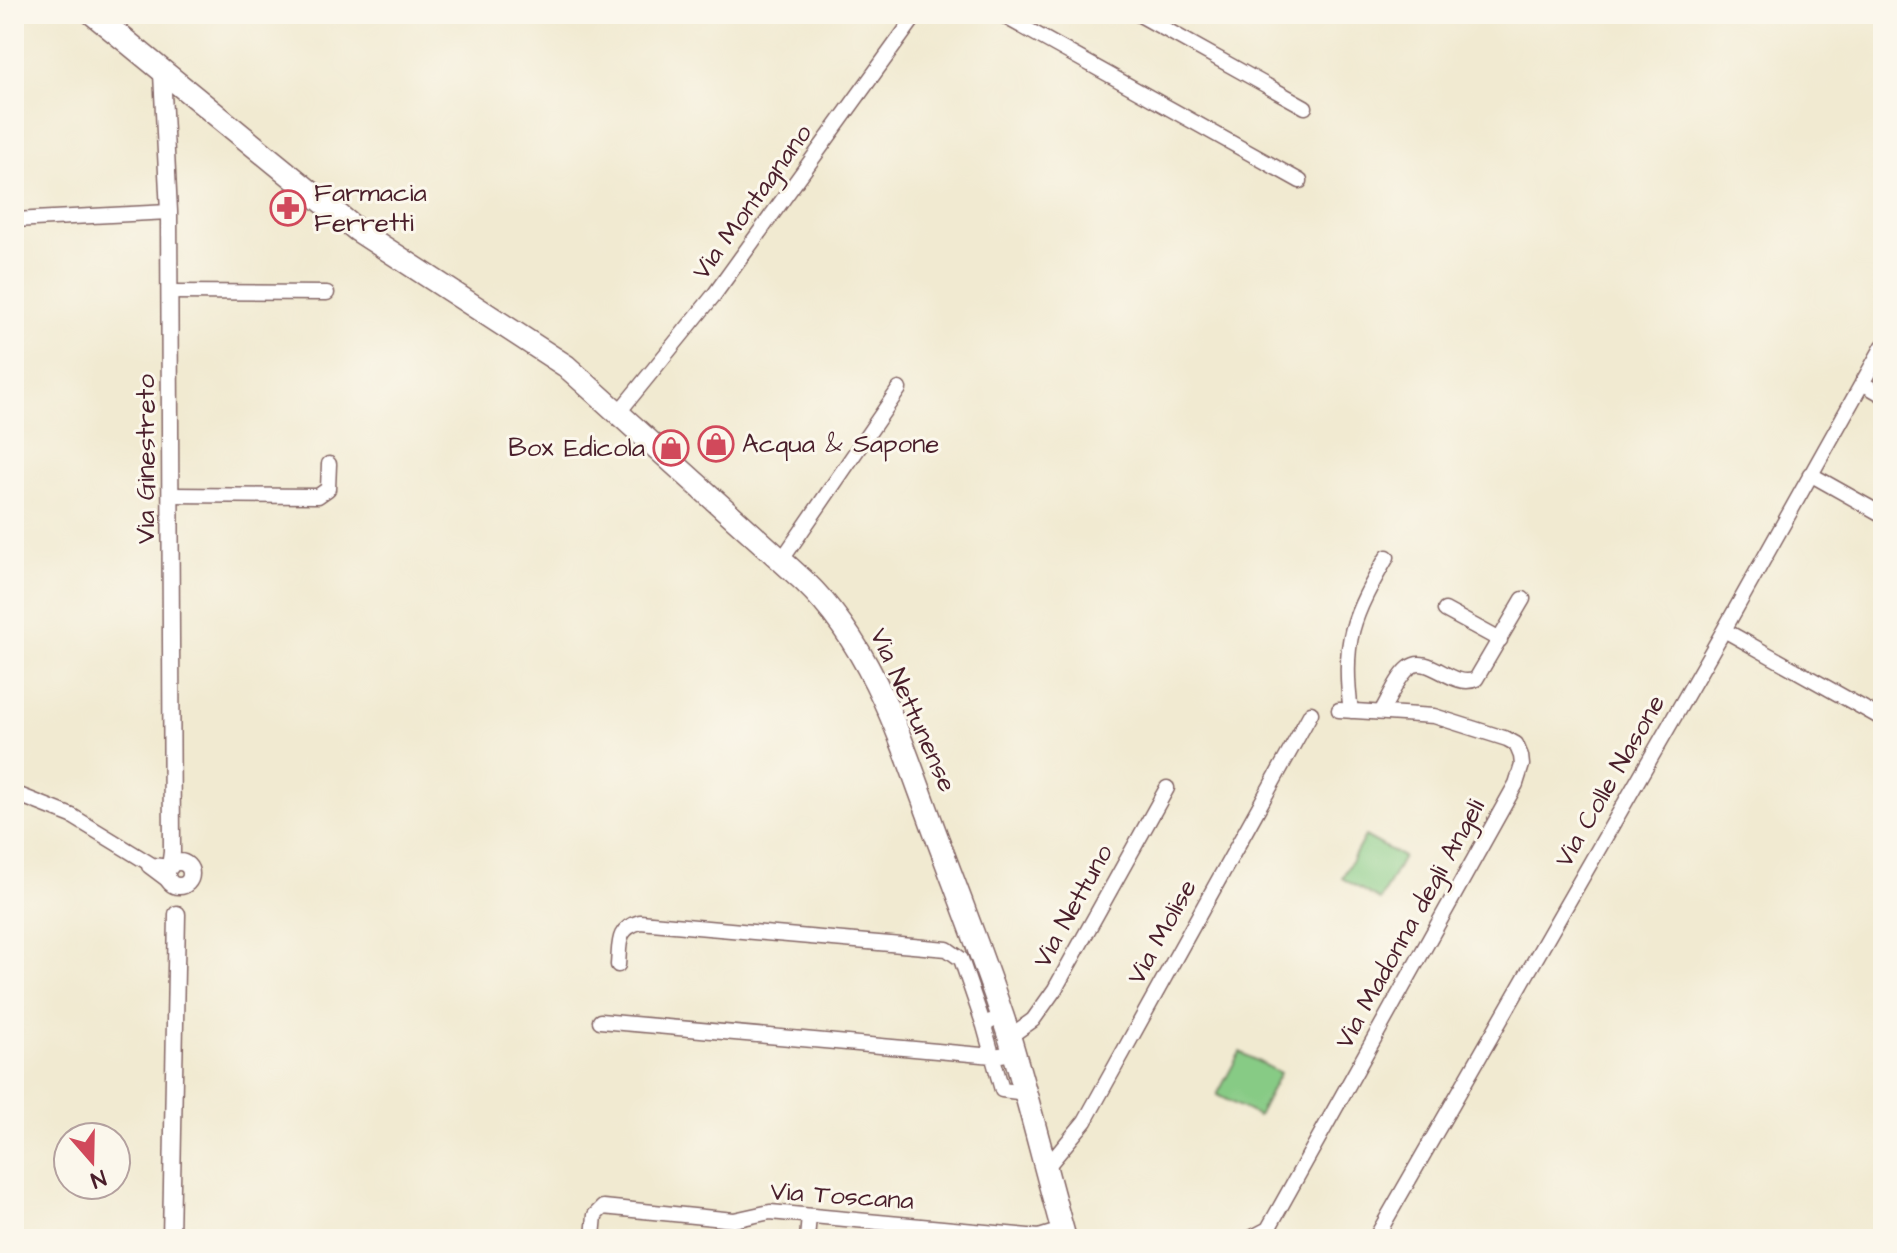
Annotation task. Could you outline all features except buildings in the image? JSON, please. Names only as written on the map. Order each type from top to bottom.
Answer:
[{"type":"main road","name":"Via Nettunense","points":[[93,14],[357,230],[566,366],[781,561],[837,616],[869,669],[922,797],[993,1020],[1026,1093],[1063,1235]]},
{"type":"street","name":"Via Montagnano","points":[[619,412],[714,295],[917,14]]},
{"type":"street","points":[[1000,14],[1300,181]]},
{"type":"street","points":[[1138,14],[1305,107]]},
{"type":"street","name":"Via Ginestreto","points":[[162,73],[169,212],[172,845],[177,914],[171,1239]]},
{"type":"street","points":[[14,220],[169,212]]},
{"type":"street","points":[[170,292],[327,293]]},
{"type":"street","name":"Via Colle Nasone","points":[[1375,1239],[1883,346]]},
{"type":"street","points":[[1862,383],[1883,395]]},
{"type":"street","points":[[781,561],[899,389]]},
{"type":"street","points":[[171,495],[318,496],[328,489],[329,464]]},
{"type":"street","points":[[1810,474],[1883,515]]},
{"type":"street","name":"Via Madonna degli Angeli","points":[[1249,1239],[1268,1229],[1520,775],[1520,751],[1510,740],[1444,717],[1345,710],[1352,625],[1387,557]]},
{"type":"street","points":[[1381,712],[1411,666],[1426,665],[1460,681],[1471,682],[1477,678],[1523,599]]},
{"type":"street","points":[[1445,610],[1500,640]]},
{"type":"street","points":[[1724,630],[1883,719]]},
{"type":"street","name":"Via Molise","points":[[1047,1167],[1085,1121],[1311,713]]},
{"type":"street","name":"Via Nettuno","points":[[1005,1049],[1033,1020],[1055,989],[1167,788]]},
{"type":"street","points":[[14,793],[50,805],[80,820],[143,861],[176,876]]},
{"type":"street","points":[[618,965],[621,935],[628,925],[640,922],[947,949],[961,959],[993,1020]]},
{"type":"street","points":[[600,1021],[1005,1049]]},
{"type":"street","name":"Via Toscana","points":[[593,1237],[595,1215],[603,1207],[734,1220],[766,1212],[1039,1237],[1063,1235]]},
{"type":"street","points":[[807,1239],[809,1216]]},
{"type":"green space","points":[[1365,836],[1403,857],[1380,900],[1342,878]]},
{"type":"green space","points":[[1240,1052],[1280,1073],[1258,1116],[1217,1095]]},
{"type":"place","name":"Farmacia Ferretti","points":[[288,208]]},
{"type":"place","name":"Acqua & Sapone","points":[[716,444]]},
{"type":"place","name":"Box Edicola","points":[[671,448]]}]
